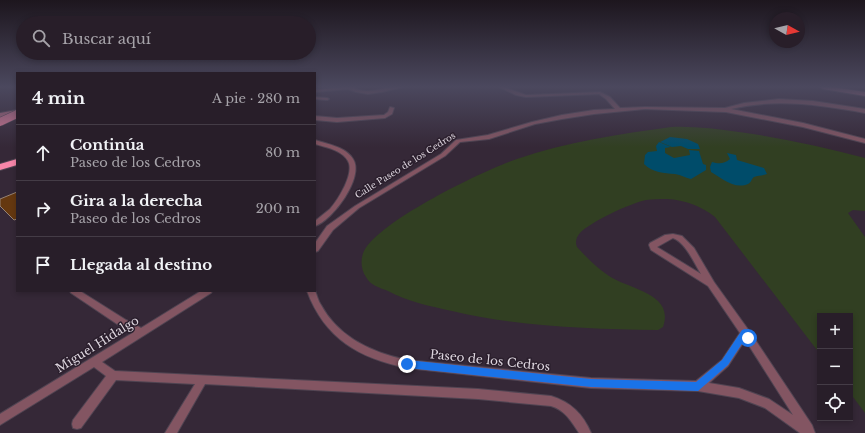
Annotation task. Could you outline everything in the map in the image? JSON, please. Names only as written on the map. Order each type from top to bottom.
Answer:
[{"type":"highway","points":[[0,126],[16,115]]},
{"type":"highway","points":[[0,160],[16,155]]},
{"type":"highway","points":[[0,167],[16,162]]},
{"type":"main road","points":[[0,116],[16,114]]},
{"type":"main road","points":[[0,122],[16,114]]},
{"type":"street","points":[[726,110],[736,107]]},
{"type":"street","points":[[846,107],[865,111]]},
{"type":"street","points":[[316,118],[337,120],[385,116],[390,113],[392,108]]},
{"type":"street","name":"Calle Paseo de los Cedros","points":[[316,249],[330,228],[357,207],[443,155],[461,140],[489,137],[534,123],[562,117],[619,110],[660,108],[726,110],[803,125],[865,141]]},
{"type":"street","points":[[316,142],[348,156],[353,162],[353,170],[347,188],[337,204],[316,223]]},
{"type":"street","points":[[711,284],[673,261],[654,248],[653,245],[670,236],[679,238],[691,250],[711,284],[745,333],[810,433]]},
{"type":"street","points":[[76,292],[122,323],[141,332]]},
{"type":"street","name":"Miguel Hidalgo","points":[[0,420],[206,292]]},
{"type":"street","name":"Paseo de los Cedros","points":[[311,292],[319,312],[347,340],[373,355],[396,362],[591,383],[698,386],[739,393],[759,399],[778,409],[810,433]]},
{"type":"street","points":[[698,386],[725,362],[745,333]]},
{"type":"street","points":[[94,362],[113,374],[478,394],[551,401],[562,404],[567,408],[585,433]]},
{"type":"street","points":[[77,424],[113,374]]},
{"type":"street","points":[[171,433],[203,379]]},
{"type":"green space","points":[[671,127],[705,128],[755,134],[802,143],[865,158],[865,211],[853,210],[848,213],[865,237],[865,413],[853,397],[853,313],[817,313],[817,350],[715,217],[686,202],[667,199],[639,202],[592,224],[580,233],[576,240],[577,247],[592,263],[609,276],[656,299],[662,307],[665,316],[663,327],[658,330],[554,326],[503,321],[411,301],[373,284],[364,274],[362,257],[364,251],[374,239],[390,225],[434,198],[481,174],[517,159],[574,143]]},
{"type":"water","points":[[670,137],[687,139],[698,144],[700,149],[688,149],[681,146],[672,147],[660,142]]},
{"type":"water","points":[[659,142],[671,147],[665,148],[665,153],[674,158],[690,155],[689,150],[699,151],[703,164],[706,165],[706,170],[691,179],[677,174],[659,172],[647,167],[644,164],[645,155],[648,152],[657,151],[656,146]]},
{"type":"water","points":[[727,153],[736,155],[737,160],[764,168],[767,174],[754,177],[748,184],[738,185],[728,182],[711,172],[710,167],[712,162],[721,163],[730,159]]},
{"type":"building","points":[[16,192],[16,219],[14,220],[0,206],[0,199]]},
{"type":"railway","points":[[0,120],[16,112]]},
{"type":"route","points":[[407,364],[591,383],[698,386],[725,362],[745,333],[748,338]]}]
